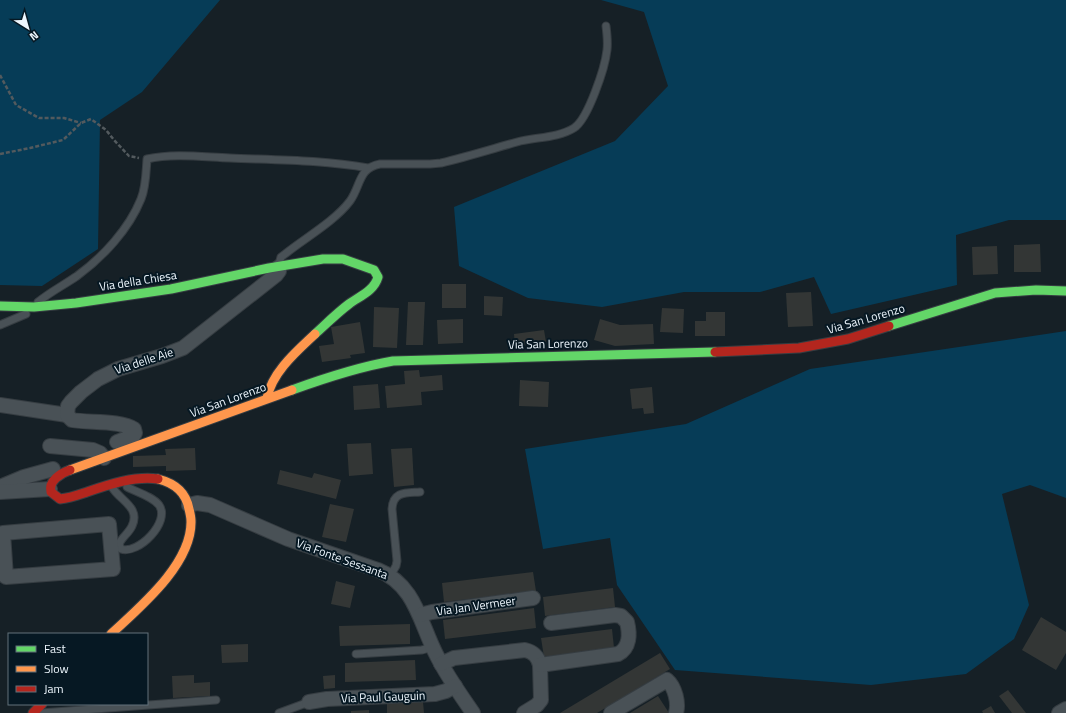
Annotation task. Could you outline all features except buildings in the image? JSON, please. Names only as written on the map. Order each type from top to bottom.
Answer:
[{"type":"main road","name":"Via della Chiesa","points":[[0,306],[34,307],[69,304],[170,289],[323,259],[343,259],[371,268],[376,272],[378,281],[372,288],[350,303],[291,359],[270,385],[266,394],[267,398]]},
{"type":"main road","name":"Via San Lorenzo","points":[[50,489],[50,485],[53,480],[60,474],[103,456],[267,398],[344,372],[370,365],[393,361],[746,351],[805,347],[848,338],[969,300],[995,294],[1036,290],[1066,291]]},
{"type":"main road","points":[[50,489],[55,496],[60,499],[64,499],[122,482],[150,478],[169,482],[180,490],[189,505],[191,518],[190,530],[185,549],[175,566],[158,587],[112,633]]},
{"type":"main road","points":[[34,713],[41,705]]},
{"type":"street","name":"Via delle Aie","points":[[67,415],[68,406],[71,402],[98,379],[118,369],[183,348],[276,275],[279,271],[279,267]]},
{"type":"street","points":[[0,405],[67,415],[69,418],[78,421],[130,426],[134,428],[135,433],[133,436],[107,447],[103,456],[93,450],[50,446]]},
{"type":"street","points":[[0,487],[24,477],[53,470]]},
{"type":"street","points":[[0,492],[50,489]]},
{"type":"street","name":"Via Fonte Sessanta","points":[[189,505],[198,503],[210,505],[288,540],[378,570],[390,576],[411,598],[441,664],[472,713]]},
{"type":"street","points":[[109,524],[115,544],[113,569],[3,577],[3,533],[109,524]]},
{"type":"street","name":"Via Jan Vermeer","points":[[420,615],[533,598]]},
{"type":"street","points":[[540,665],[618,654],[627,646],[628,626],[625,618],[621,616],[615,615],[551,623]]},
{"type":"street","points":[[441,664],[454,658],[525,650],[534,653],[540,665],[541,700],[537,705],[524,713]]},
{"type":"street","points":[[611,713],[666,680],[669,682],[676,696],[676,713]]},
{"type":"street","name":"Via Paul Gauguin","points":[[309,702],[327,699],[435,694],[446,691],[455,686]]},
{"type":"street","points":[[1059,713],[1066,709]]},
{"type":"lane","points":[[0,325],[18,316],[30,313],[34,310],[34,307],[38,302],[92,263],[115,240],[129,222],[142,198],[146,180],[147,160],[157,157],[184,156],[339,163],[368,168],[380,164],[440,163],[517,142],[558,134],[573,128],[582,120],[596,89],[607,52],[608,38],[606,26]]},
{"type":"lane","points":[[279,267],[280,261],[284,254],[337,215],[346,206],[355,192],[361,176],[368,168]]},
{"type":"lane","points":[[111,485],[117,494],[130,505],[134,513],[134,521],[132,526],[115,544],[121,549],[126,550],[138,546],[149,538],[160,523],[161,510],[157,504],[128,488],[122,482]]},
{"type":"lane","points":[[390,576],[396,566],[397,561],[392,503],[396,496],[400,494],[420,492]]},
{"type":"lane","points":[[356,654],[422,650],[433,647]]},
{"type":"lane","points":[[41,713],[216,700]]},
{"type":"lane","points":[[280,713],[309,702]]},
{"type":"path","points":[[0,75],[16,105],[39,118],[64,118],[81,123]]},
{"type":"path","points":[[0,154],[63,140],[81,123],[91,119],[106,130],[129,156],[147,160]]},
{"type":"shaded area","points":[[0,0],[220,0],[142,92],[100,120],[98,249],[42,286],[0,285]]},
{"type":"shaded area","points":[[601,0],[1066,0],[1066,220],[1009,220],[956,235],[957,285],[831,314],[814,277],[760,292],[684,292],[602,307],[528,298],[459,266],[454,207],[615,141],[668,86],[644,12]]},
{"type":"shaded area","points":[[1066,331],[1066,498],[1030,485],[1002,494],[1029,605],[1014,639],[966,674],[871,685],[675,670],[617,585],[610,538],[543,549],[525,449],[686,424],[810,369]]},
{"type":"traffic: fast","points":[[0,306],[34,307],[76,303],[171,289],[269,268],[323,259],[343,259],[374,270],[378,277],[370,290],[345,307],[315,334]]},
{"type":"traffic: fast","points":[[889,326],[995,293],[1036,290],[1066,291]]},
{"type":"traffic: fast","points":[[292,390],[342,373],[393,361],[715,352]]},
{"type":"traffic: slow","points":[[267,398],[274,379],[293,355],[315,334]]},
{"type":"traffic: slow","points":[[70,470],[292,390]]},
{"type":"traffic: slow","points":[[112,633],[162,584],[174,569],[183,553],[189,537],[191,518],[185,498],[174,486],[158,479]]},
{"type":"traffic: jam","points":[[715,352],[799,348],[848,339],[889,326]]},
{"type":"traffic: jam","points":[[70,470],[59,475],[51,484],[51,492],[60,499],[122,481],[149,478],[158,479]]},
{"type":"traffic: jam","points":[[33,713],[41,705]]}]
